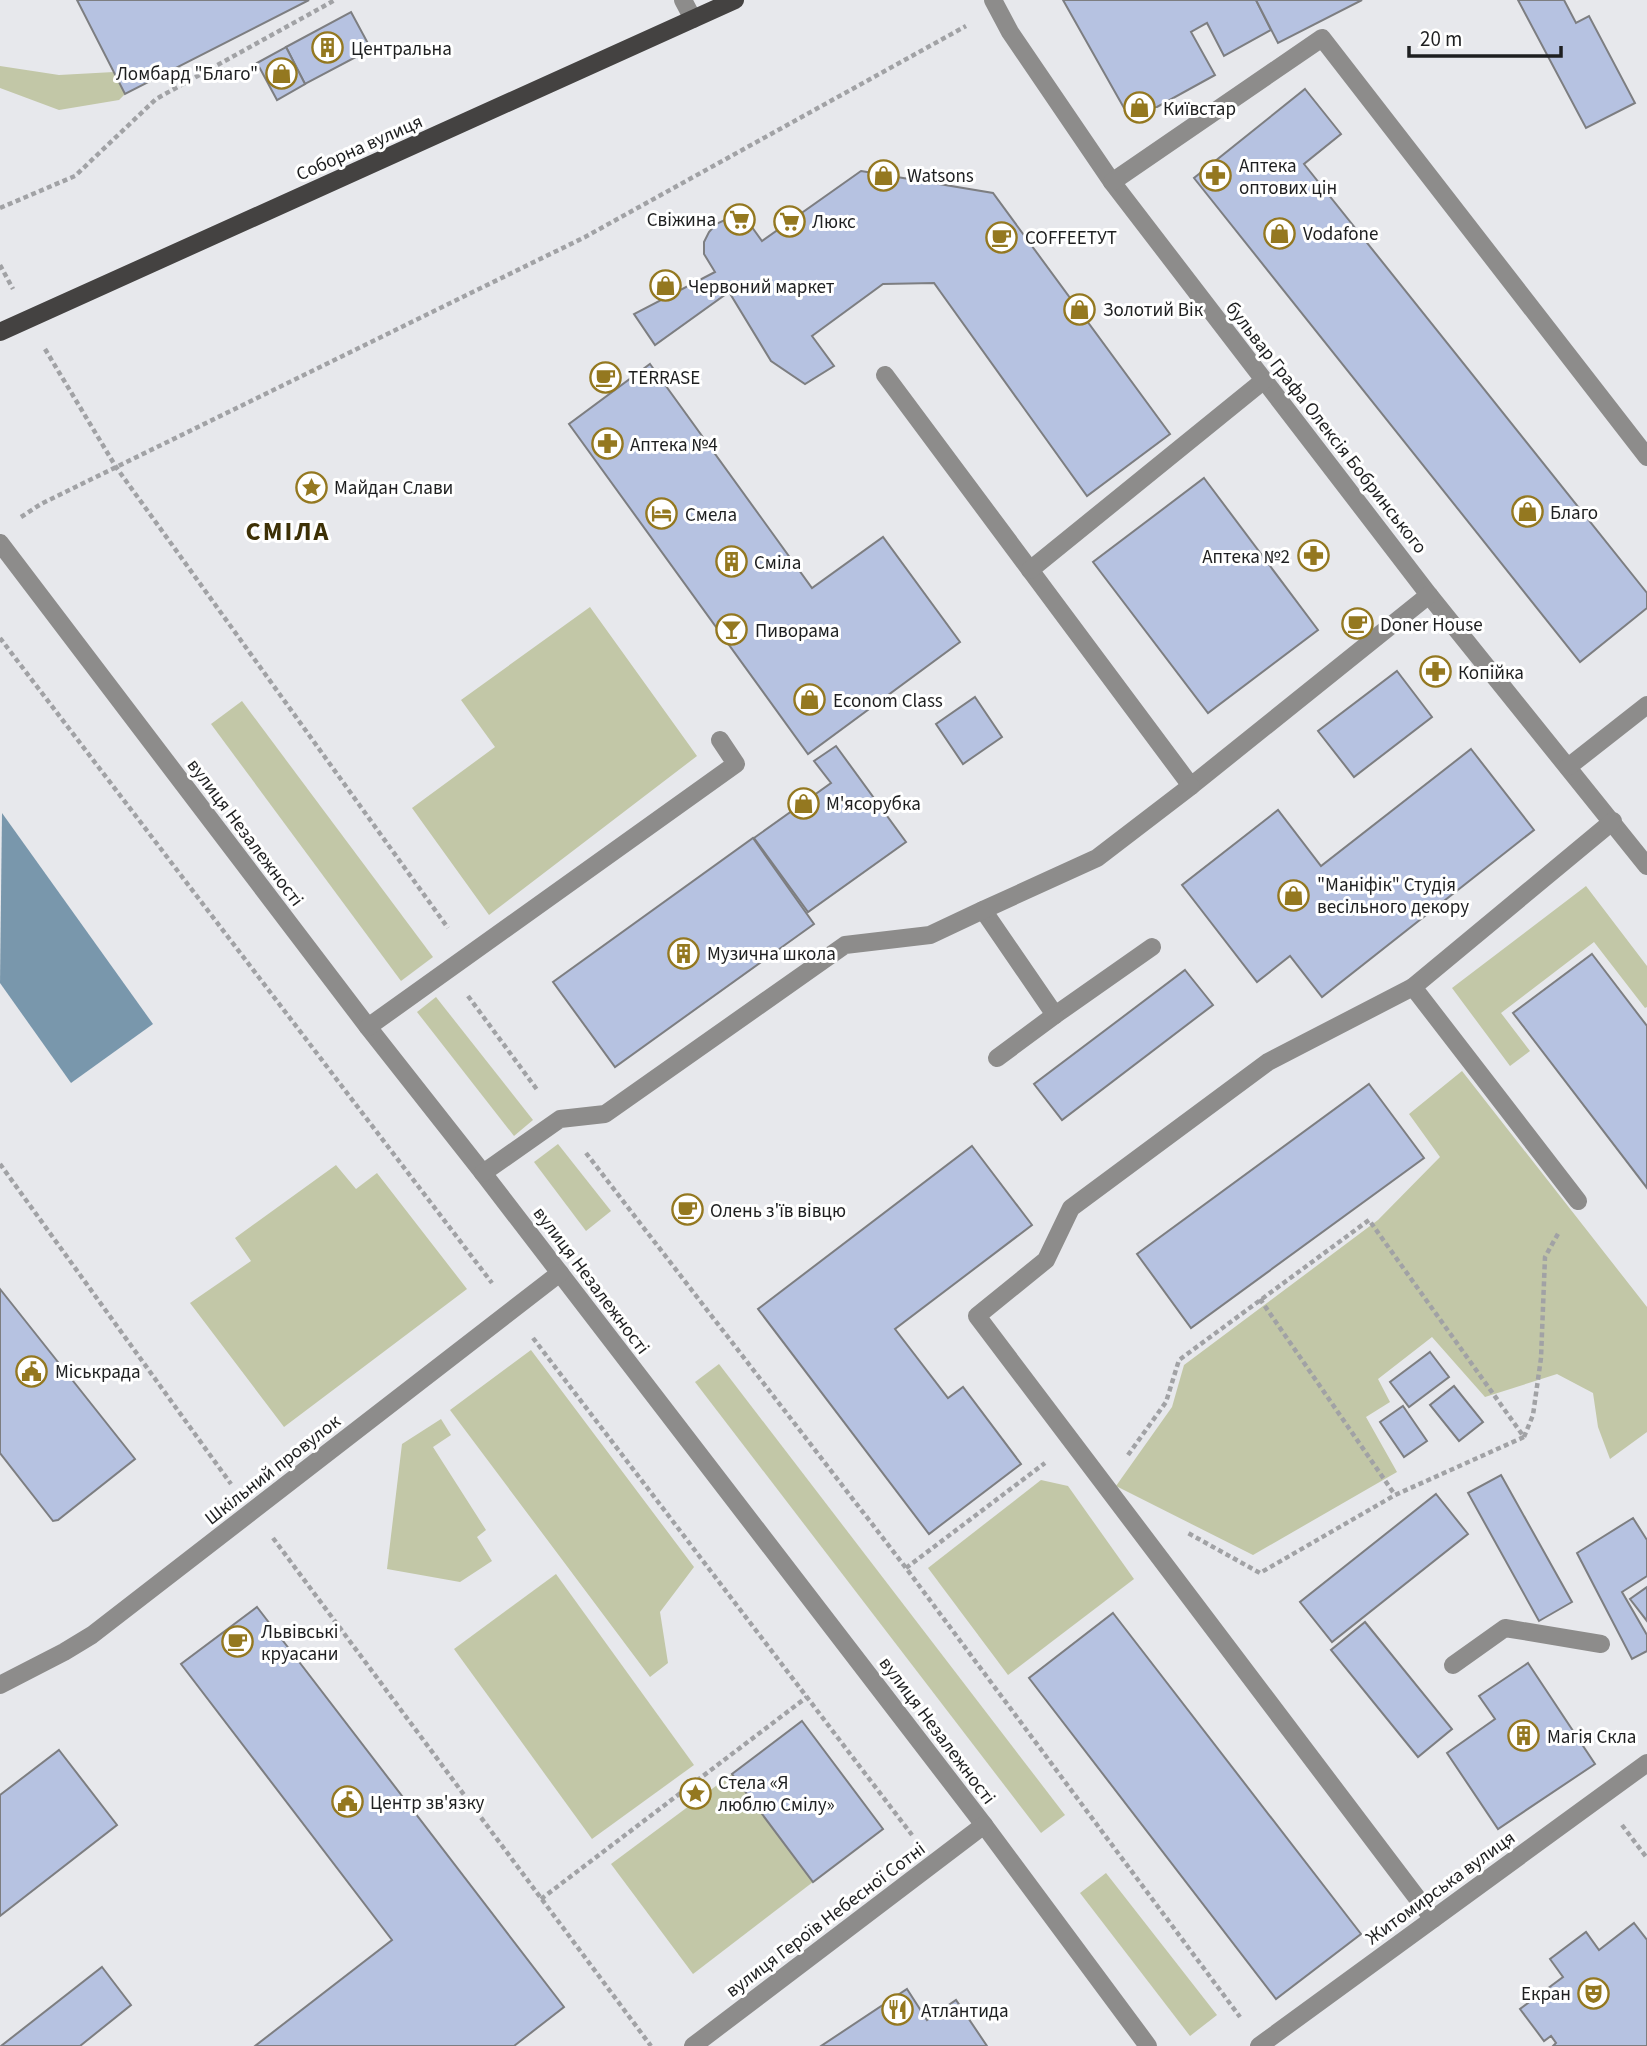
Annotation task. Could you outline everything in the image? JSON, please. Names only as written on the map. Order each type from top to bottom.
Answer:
[{"type":"main road","name":"Соборна вулиця","points":[[0,332],[735,0]]},
{"type":"street","points":[[683,0],[693,19]]},
{"type":"street","name":"бульвар Графа Олексія Бобринського","points":[[993,0],[1010,32],[1112,182],[1429,595],[1647,866]]},
{"type":"street","points":[[1112,182],[1322,38],[1647,457]]},
{"type":"street","points":[[885,375],[1191,786]]},
{"type":"street","points":[[1030,570],[1263,381]]},
{"type":"street","name":"вулиця Незалежності","points":[[0,543],[368,1027],[984,1825],[1148,2046]]},
{"type":"street","points":[[483,1173],[560,1119],[605,1114],[845,945],[930,934],[1097,858],[1429,595]]},
{"type":"street","points":[[1568,767],[1647,705]]},
{"type":"street","points":[[368,1027],[736,764],[720,740]]},
{"type":"street","points":[[1433,1919],[977,1316],[1046,1260],[1071,1208],[1268,1062],[1413,988],[1613,821]]},
{"type":"street","points":[[983,911],[1055,1015]]},
{"type":"street","points":[[996,1058],[1152,947]]},
{"type":"street","points":[[1413,988],[1577,1201]]},
{"type":"street","name":"Шкільний провулок","points":[[0,1685],[64,1653],[92,1635],[560,1273]]},
{"type":"street","points":[[1453,1665],[1504,1628],[1601,1644]]},
{"type":"street","name":"Житомирська вулиця","points":[[1260,2045],[1647,1763]]},
{"type":"street","name":"вулиця Героїв Небесної Сотні","points":[[693,2046],[984,1825]]},
{"type":"path","points":[[0,208],[75,176],[156,99],[335,0]]},
{"type":"path","points":[[10,524],[41,504],[585,237],[970,23]]},
{"type":"path","points":[[0,265],[59,374],[116,467],[456,940],[449,970],[560,1119],[906,1568],[1260,2045]]},
{"type":"path","points":[[0,638],[933,1863]]},
{"type":"path","points":[[0,1164],[253,1511],[651,2046]]},
{"type":"path","points":[[1177,1527],[1259,1573],[1395,1494],[1524,1437],[1533,1415],[1541,1358],[1545,1257],[1577,1201]]},
{"type":"path","points":[[906,1568],[1045,1463],[1105,1487],[1166,1402],[1179,1360],[1369,1220],[1524,1437]]},
{"type":"path","points":[[1261,1299],[1395,1494]]},
{"type":"path","points":[[541,1899],[807,1697]]},
{"type":"green space","points":[[0,66],[59,75],[114,72],[125,94],[119,100],[59,110],[0,88]]},
{"type":"green space","points":[[590,607],[697,756],[489,915],[412,808],[495,747],[461,700]]},
{"type":"green space","points":[[242,701],[433,957],[401,981],[211,724]]},
{"type":"green space","points":[[1586,886],[1647,966],[1647,1007],[1645,1008],[1594,942],[1501,1013],[1530,1051],[1510,1066],[1452,988]]},
{"type":"green space","points":[[436,997],[533,1120],[514,1136],[417,1012]]},
{"type":"green space","points":[[1462,1071],[1647,1307],[1647,1432],[1610,1459],[1598,1427],[1593,1393],[1557,1374],[1485,1397],[1432,1337],[1378,1379],[1390,1402],[1366,1417],[1397,1472],[1253,1555],[1116,1486],[1172,1407],[1184,1365],[1378,1220],[1440,1157],[1409,1114]]},
{"type":"green space","points":[[558,1144],[611,1211],[586,1231],[534,1162]]},
{"type":"green space","points":[[336,1165],[356,1189],[377,1173],[467,1289],[284,1427],[190,1303],[251,1261],[235,1238]]},
{"type":"green space","points":[[531,1350],[694,1567],[660,1612],[668,1663],[650,1677],[450,1410]]},
{"type":"green space","points":[[719,1364],[1065,1815],[1041,1833],[695,1382]]},
{"type":"green space","points":[[441,1419],[451,1435],[433,1447],[486,1530],[477,1537],[492,1561],[460,1582],[387,1569],[402,1444]]},
{"type":"green space","points":[[1041,1480],[1068,1486],[1134,1579],[1008,1675],[928,1568]]},
{"type":"green space","points":[[556,1574],[694,1765],[592,1839],[454,1649]]},
{"type":"green space","points":[[732,1774],[813,1882],[693,1974],[611,1864]]},
{"type":"green space","points":[[1106,1873],[1217,2015],[1190,2036],[1080,1893]]},
{"type":"water","points":[[2,813],[153,1024],[71,1083],[0,983]]},
{"type":"building","points":[[77,0],[309,0],[125,94]]},
{"type":"building","points":[[1063,0],[1256,0],[1271,30],[1224,56],[1207,23],[1191,32],[1215,75],[1157,107],[1124,108]]},
{"type":"building","points":[[1256,0],[1362,0],[1278,43]]},
{"type":"building","points":[[1518,0],[1564,0],[1576,23],[1589,16],[1635,103],[1586,128]]},
{"type":"building","name":"Центральна","points":[[351,12],[371,49],[305,84],[286,47]]},
{"type":"building","name":"Ломбард \"Благо\"","points":[[286,47],[305,84],[277,100],[257,63]]},
{"type":"building","points":[[1305,89],[1341,134],[1304,164],[1647,593],[1647,608],[1580,662],[1194,178]]},
{"type":"building","points":[[861,171],[993,193],[1170,434],[1087,496],[934,283],[883,284],[812,336],[834,366],[805,384],[771,361],[729,292],[655,345],[634,314],[715,272],[704,254],[704,242],[716,224],[727,219],[749,223],[762,241]]},
{"type":"building","name":"Сміла","points":[[650,364],[812,588],[883,537],[960,642],[808,754],[569,424]]},
{"type":"building","points":[[1204,478],[1318,630],[1208,713],[1093,562]]},
{"type":"building","points":[[1397,671],[1432,717],[1354,777],[1318,731]]},
{"type":"building","points":[[975,697],[1002,737],[963,764],[936,724]]},
{"type":"building","points":[[836,746],[906,842],[808,912],[754,838],[831,783],[814,761]]},
{"type":"building","points":[[1471,749],[1534,830],[1322,997],[1290,956],[1257,982],[1182,885],[1278,810],[1321,866]]},
{"type":"building","name":"Музична школа","points":[[753,838],[814,924],[615,1067],[553,982]]},
{"type":"building","points":[[1592,954],[1647,1026],[1647,1188],[1513,1013]]},
{"type":"building","points":[[1185,970],[1213,1005],[1062,1120],[1034,1084]]},
{"type":"building","points":[[1369,1084],[1424,1158],[1191,1328],[1137,1254]]},
{"type":"building","points":[[972,1146],[1032,1225],[895,1329],[948,1398],[963,1387],[1021,1464],[929,1534],[758,1309]]},
{"type":"building","name":"Міськрада","points":[[0,1289],[135,1459],[58,1520],[53,1521],[0,1453]]},
{"type":"building","points":[[1430,1352],[1449,1377],[1409,1407],[1390,1382]]},
{"type":"building","points":[[1454,1386],[1483,1422],[1459,1441],[1430,1405]]},
{"type":"building","points":[[1403,1406],[1427,1441],[1404,1457],[1380,1422]]},
{"type":"building","points":[[1501,1475],[1572,1602],[1539,1621],[1468,1493]]},
{"type":"building","points":[[1436,1494],[1468,1534],[1332,1642],[1300,1602]]},
{"type":"building","points":[[1633,1518],[1647,1540],[1647,1576],[1622,1592],[1647,1635],[1647,1651],[1632,1659],[1577,1553]]},
{"type":"building","points":[[1647,1587],[1647,1621],[1630,1599]]},
{"type":"building","name":"Центр зв'язку","points":[[257,1607],[564,2007],[514,2046],[255,2046],[392,1940],[181,1664]]},
{"type":"building","points":[[1113,1613],[1361,1934],[1276,1999],[1029,1678]]},
{"type":"building","points":[[1365,1622],[1452,1729],[1418,1757],[1331,1650]]},
{"type":"building","name":"Магія Скла","points":[[1528,1663],[1595,1764],[1498,1829],[1447,1753],[1495,1719],[1479,1696]]},
{"type":"building","points":[[802,1721],[883,1829],[813,1882],[732,1774]]},
{"type":"building","points":[[59,1750],[117,1825],[0,1916],[0,1795]]},
{"type":"building","name":"Екран","points":[[1634,1923],[1647,1940],[1647,2046],[1553,2046],[1556,2043],[1551,2036],[1544,2041],[1520,2009],[1563,1977],[1550,1959],[1586,1932],[1599,1950]]},
{"type":"building","points":[[102,1967],[131,2005],[80,2046],[1,2046]]},
{"type":"building","name":"Атлантида","points":[[907,1989],[927,2020],[956,2000],[987,2046],[821,2046]]},
{"type":"place","name":"Центральна","points":[[328,48]]},
{"type":"place","name":"Ломбард \"Благо\"","points":[[281,73]]},
{"type":"place","name":"Київстар","points":[[1140,108]]},
{"type":"place","name":"Watsons","points":[[884,175]]},
{"type":"place","name":"Аптека оптових цін","points":[[1216,176]]},
{"type":"place","name":"Свіжина","points":[[739,219]]},
{"type":"place","name":"Люкс","points":[[789,221]]},
{"type":"place","name":"Vodafone","points":[[1280,233]]},
{"type":"place","name":"COFFEEТУТ","points":[[1002,237]]},
{"type":"place","name":"Червоний маркет","points":[[665,286]]},
{"type":"place","name":"Золотий Вік","points":[[1080,309]]},
{"type":"place","name":"TERRASE","points":[[605,377]]},
{"type":"place","name":"Аптека №4","points":[[607,444]]},
{"type":"place","name":"Майдан Слави","points":[[311,487]]},
{"type":"place","name":"Благо","points":[[1527,512]]},
{"type":"place","name":"Смела","points":[[662,514]]},
{"type":"place","name":"Аптека №2","points":[[1313,556]]},
{"type":"place","name":"Сміла","points":[[731,562]]},
{"type":"place","name":"Doner House","points":[[1357,624]]},
{"type":"place","name":"Пиворама","points":[[732,630]]},
{"type":"place","name":"Копiйка","points":[[1435,672]]},
{"type":"place","name":"Econom Class","points":[[810,700]]},
{"type":"place","name":"М'ясорубка","points":[[803,803]]},
{"type":"place","name":"\"Маніфік\" Студія весільного декору","points":[[1294,895]]},
{"type":"place","name":"Музична школа","points":[[684,953]]},
{"type":"place","name":"Олень з'їв вівцю","points":[[687,1210]]},
{"type":"place","name":"Міськрада","points":[[32,1371]]},
{"type":"place","name":"Львівські круасани","points":[[238,1642]]},
{"type":"place","name":"Магія Скла","points":[[1524,1736]]},
{"type":"place","name":"Стела «Я люблю Смілу»","points":[[695,1793]]},
{"type":"place","name":"Центр зв'язку","points":[[347,1802]]},
{"type":"place","name":"Екран","points":[[1594,1993]]},
{"type":"place","name":"Атлантида","points":[[898,2010]]},
{"type":"district","name":"СМІЛА","points":[[288,531]]}]
